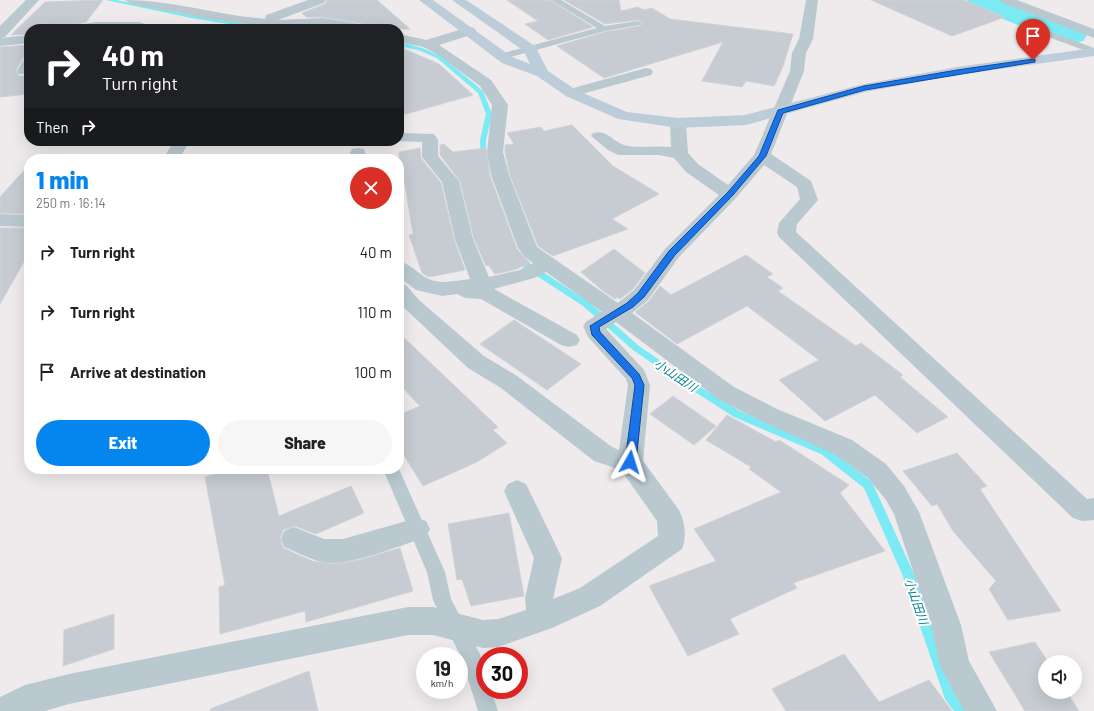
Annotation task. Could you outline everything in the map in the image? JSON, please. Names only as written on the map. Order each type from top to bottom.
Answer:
[{"type":"street","points":[[2,30],[33,0]]},
{"type":"street","points":[[131,0],[194,13],[261,22],[279,24],[318,22],[344,24]]},
{"type":"street","points":[[261,22],[320,0]]},
{"type":"street","points":[[425,0],[508,60],[542,73],[571,93],[624,116],[678,123],[710,123],[746,120],[864,88],[957,71],[1094,51]]},
{"type":"street","points":[[458,0],[530,49],[542,73]]},
{"type":"street","points":[[630,462],[639,385],[636,376],[596,332],[609,318],[641,295],[672,253],[730,194],[762,156],[796,71],[800,53],[806,39],[812,0]]},
{"type":"street","points":[[1006,0],[1094,34]]},
{"type":"street","points":[[404,44],[427,44],[469,31]]},
{"type":"street","points":[[0,42],[24,40]]},
{"type":"street","points":[[427,44],[442,51],[486,83],[500,105],[495,152],[500,175],[537,268],[609,318],[726,393],[770,415],[843,447],[877,471],[895,493],[906,512],[946,625],[955,666],[981,711]]},
{"type":"street","points":[[571,93],[646,72]]},
{"type":"street","points":[[678,123],[680,154],[692,168],[730,194]]},
{"type":"street","points":[[599,136],[614,148],[624,151],[659,150],[680,154]]},
{"type":"street","points":[[404,138],[428,137],[430,140],[430,157],[450,181],[464,239],[482,283]]},
{"type":"street","points":[[762,156],[805,185],[810,200],[788,223],[786,233],[1082,510],[1094,509]]},
{"type":"street","points":[[0,220],[24,221]]},
{"type":"street","points":[[442,289],[505,280],[537,268]]},
{"type":"street","points":[[404,271],[423,285],[442,289],[445,292],[473,291],[486,293],[568,340]]},
{"type":"street","points":[[5,711],[25,701],[69,689],[408,620],[433,621],[483,634],[498,633],[542,618],[590,597],[672,541],[670,518],[630,462],[603,454],[509,382],[476,362],[412,305],[404,296]]},
{"type":"street","points":[[516,491],[548,558],[539,598],[542,618]]},
{"type":"street","points":[[294,539],[323,551],[343,551],[417,529]]},
{"type":"lane","points":[[555,0],[604,29]]},
{"type":"lane","points":[[503,56],[604,29],[637,22]]},
{"type":"lane","points":[[1028,26],[1094,51]]},
{"type":"lane","points":[[393,474],[436,572],[442,600],[454,626],[470,654],[488,711]]},
{"type":"building","points":[[103,0],[86,22],[78,24],[24,24],[24,34],[11,35],[45,2]]},
{"type":"building","points":[[327,0],[377,0],[410,29],[404,29],[404,24],[365,24],[324,17],[306,17],[302,13],[325,4]]},
{"type":"building","points":[[507,0],[550,0],[593,27],[548,40],[525,24],[538,21]]},
{"type":"building","points":[[564,0],[619,0],[621,11],[638,7],[644,10],[652,8],[670,19],[793,34],[782,69],[774,86],[746,81],[742,87],[702,81],[723,42],[604,78],[557,46],[605,32],[640,26],[642,23],[637,20],[605,24]]},
{"type":"building","points":[[871,0],[964,0],[1005,17],[952,36]]},
{"type":"building","points":[[24,45],[24,58],[16,70],[19,76],[24,76],[24,95],[0,97],[0,47]]},
{"type":"building","points":[[404,49],[439,64],[473,95],[404,115]]},
{"type":"building","points":[[572,125],[613,166],[659,194],[612,219],[628,229],[553,256],[538,246],[510,175],[505,145],[514,144],[507,133],[541,127],[544,131]]},
{"type":"building","points":[[444,144],[453,152],[486,148],[490,176],[517,249],[530,263],[514,270],[495,274],[488,265],[486,266],[474,239],[460,181],[440,155],[440,145]]},
{"type":"building","points":[[420,148],[421,158],[441,183],[454,239],[465,270],[429,277],[422,273],[409,235],[413,234],[404,179],[404,154],[399,154],[399,152]]},
{"type":"building","points":[[24,171],[24,214],[0,213],[0,197]]},
{"type":"building","points":[[0,228],[24,228],[24,262],[0,304]]},
{"type":"building","points":[[614,249],[645,273],[633,289],[620,299],[617,297],[615,299],[603,291],[581,272]]},
{"type":"building","points":[[746,255],[773,274],[767,277],[783,288],[778,291],[856,346],[861,343],[903,375],[900,377],[948,417],[917,433],[875,395],[825,421],[779,380],[819,360],[747,306],[677,344],[635,312],[649,301],[660,286],[671,295]]},
{"type":"building","points":[[514,320],[581,364],[547,390],[480,344]]},
{"type":"building","points":[[404,338],[498,427],[493,430],[507,443],[477,462],[423,486],[404,455],[404,413],[420,406],[404,389]]},
{"type":"building","points":[[673,396],[716,426],[694,445],[650,414]]},
{"type":"building","points":[[727,415],[776,442],[779,440],[849,485],[840,493],[885,551],[793,583],[797,588],[730,619],[739,634],[688,656],[649,586],[716,561],[694,529],[781,492],[749,469],[751,467],[706,440]]},
{"type":"building","points":[[957,453],[987,486],[980,489],[1061,611],[1008,620],[989,589],[996,581],[953,531],[937,504],[932,506],[903,471]]},
{"type":"building","points":[[215,474],[268,474],[279,516],[351,486],[364,513],[316,534],[295,526],[283,530],[280,538],[283,548],[312,561],[332,564],[359,560],[400,548],[413,591],[306,622],[305,611],[220,634],[219,587],[225,585],[205,477]]},
{"type":"building","points":[[509,513],[524,596],[471,606],[462,579],[457,580],[448,524]]},
{"type":"building","points":[[114,614],[114,649],[63,666],[64,630]]},
{"type":"building","points":[[1035,642],[1043,655],[1038,655],[1038,699],[1071,699],[1079,711],[1025,711],[989,652]]},
{"type":"building","points":[[844,654],[879,702],[929,680],[952,711],[786,711],[772,689]]},
{"type":"building","points":[[309,671],[318,711],[211,711],[210,709]]},
{"type":"waterway","name":"小山田川","points":[[109,0],[191,17],[239,24]]},
{"type":"waterway","points":[[983,0],[1071,34]]},
{"type":"waterway","name":"小山田川","points":[[404,45],[420,49],[439,57],[481,92],[489,114],[483,140],[484,160]]},
{"type":"waterway","name":"小山田川","points":[[519,256],[523,263],[586,304],[636,348],[681,379],[737,414],[825,451],[868,485],[908,574],[949,695],[962,711]]},
{"type":"route","points":[[630,462],[639,385],[636,376],[596,332],[594,326],[618,313],[641,295],[672,253],[730,194],[762,156],[780,112],[864,88],[957,71],[1033,60]]}]
